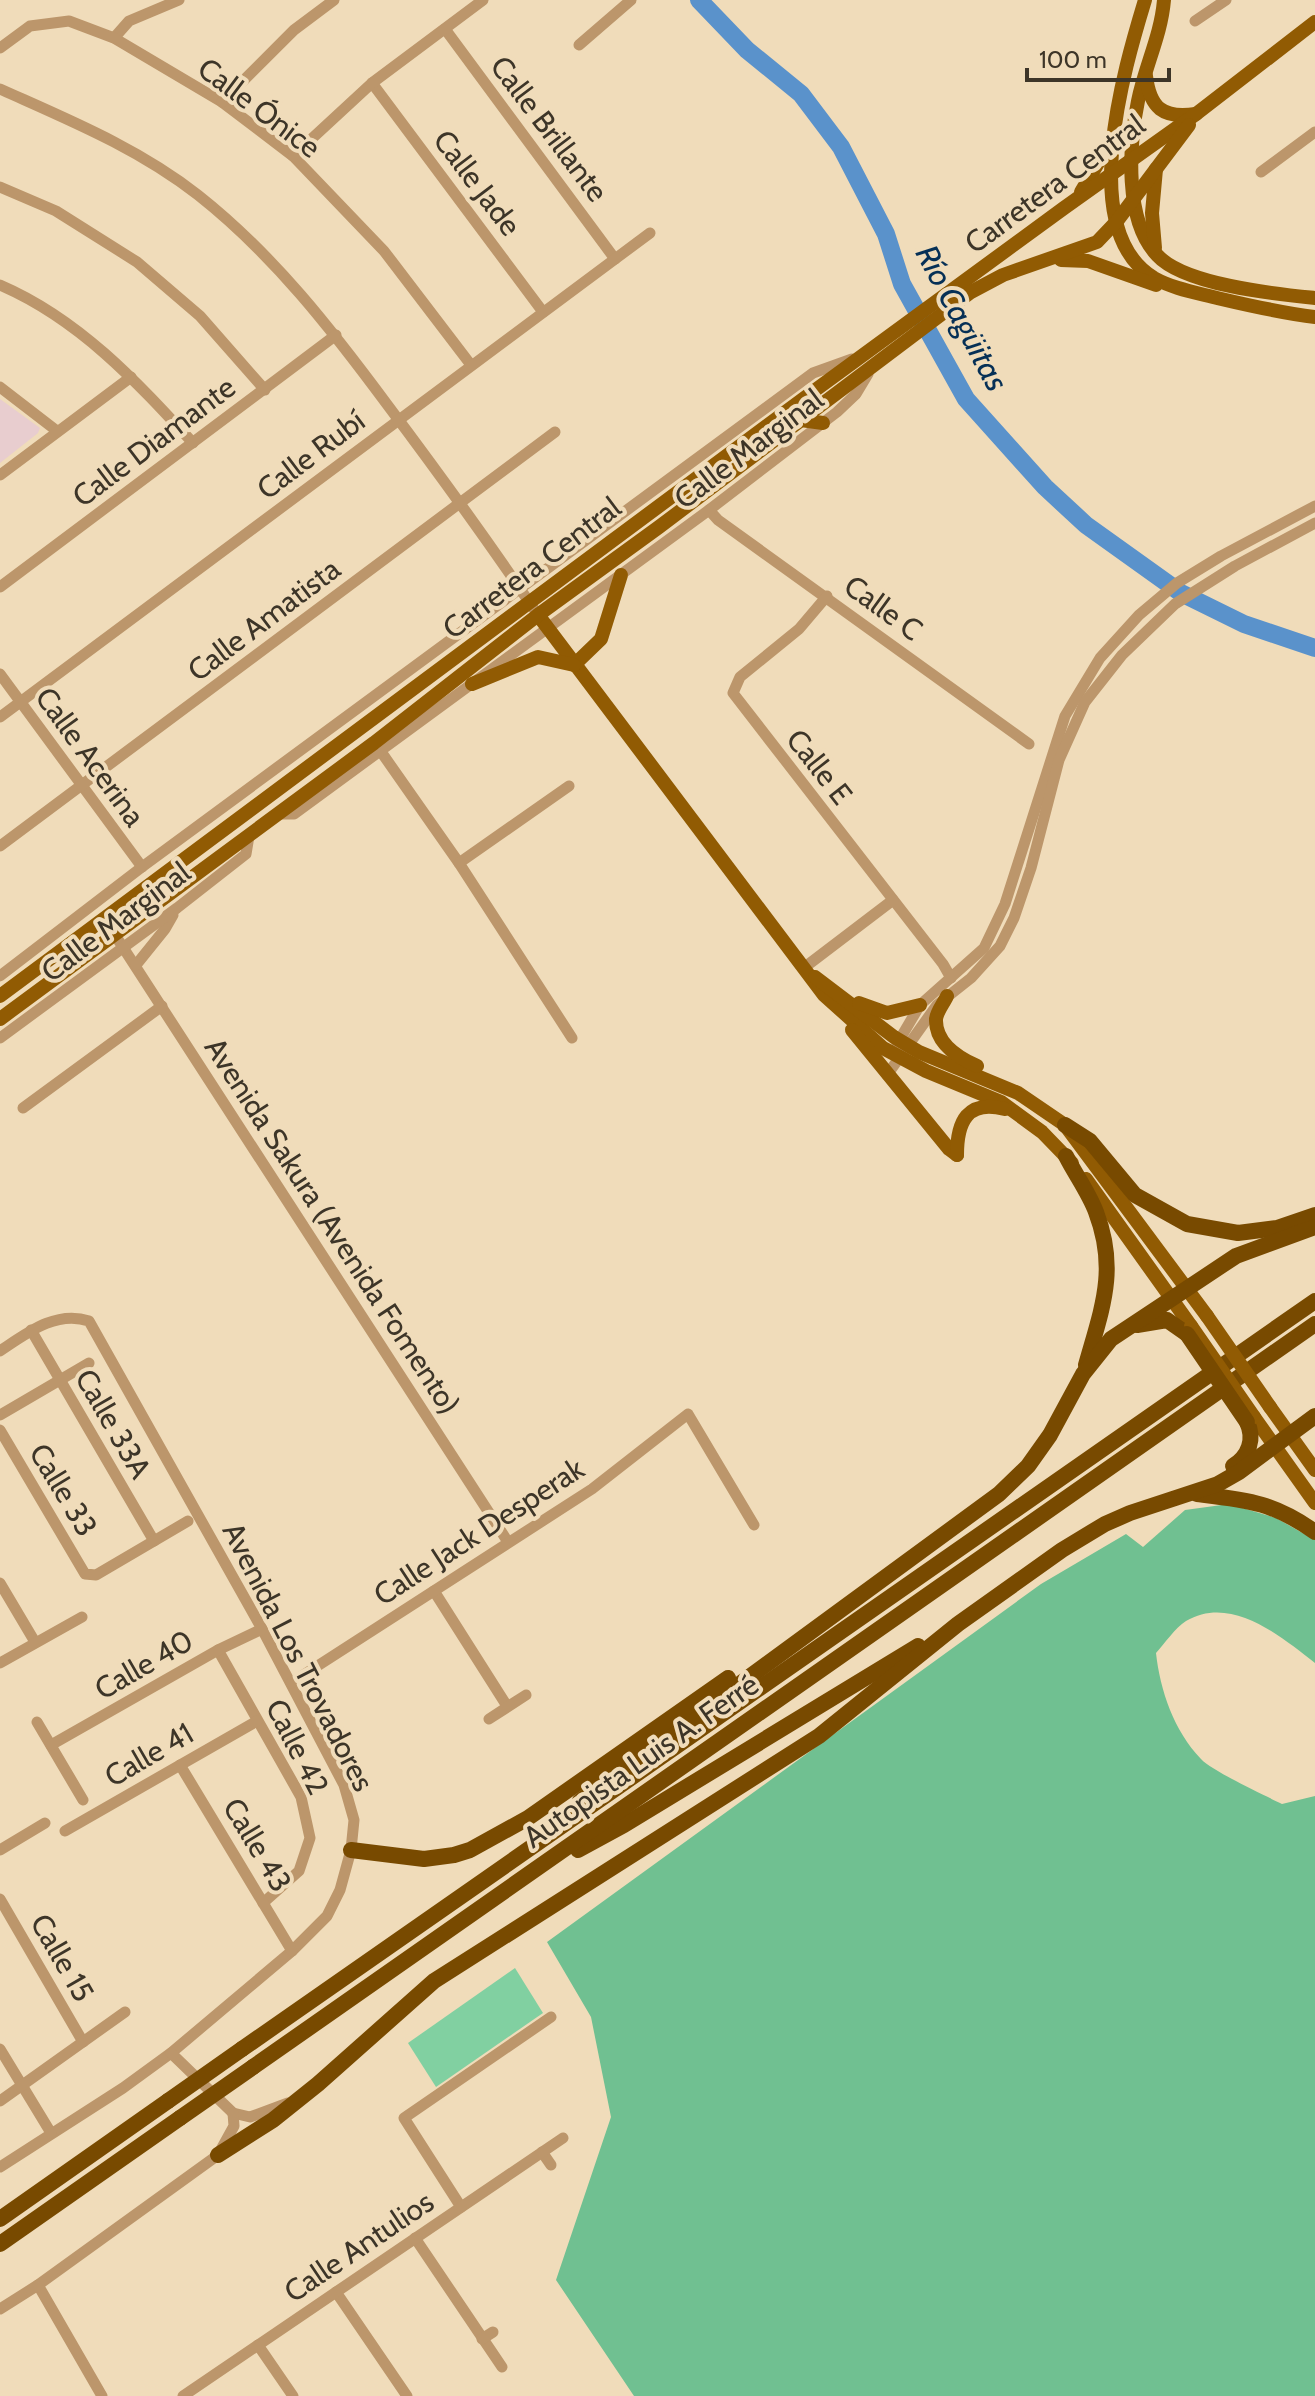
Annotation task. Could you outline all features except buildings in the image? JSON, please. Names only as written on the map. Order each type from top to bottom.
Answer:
[{"type":"highway","points":[[1065,1125],[1090,1141],[1135,1195],[1187,1224],[1238,1233],[1277,1228],[1315,1215]]},
{"type":"highway","points":[[1066,1156],[1095,1208],[1109,1263],[1103,1302],[1083,1374]]},
{"type":"highway","points":[[510,1862],[546,1826],[999,1494],[1028,1466],[1050,1435],[1083,1374],[1103,1348],[1128,1326],[1236,1256],[1315,1227]]},
{"type":"highway","name":"Autopista Luis A. Ferré","points":[[0,2219],[1315,1301]]},
{"type":"highway","points":[[1128,1326],[1167,1320],[1189,1330],[1250,1420],[1247,1453],[1239,1463],[1192,1493]]},
{"type":"highway","name":"Autopista Luis A. Ferré","points":[[0,2244],[1315,1324]]},
{"type":"highway","points":[[218,2155],[273,2120],[336,2069],[434,1981],[819,1736],[958,1624],[1062,1550],[1105,1524],[1218,1484],[1315,1416]]},
{"type":"highway","points":[[1192,1493],[1257,1502],[1277,1508],[1315,1532]]},
{"type":"highway","points":[[351,1850],[424,1859],[454,1855],[482,1844],[528,1818],[836,1604],[910,1558]]},
{"type":"highway","points":[[552,1859],[586,1847],[958,1624]]},
{"type":"main road","points":[[1145,0],[1113,137],[1111,175],[1117,221],[1129,252],[1152,277],[1176,288],[1276,312],[1315,317]]},
{"type":"main road","points":[[1164,0],[1162,24],[1138,99],[1131,160],[1139,224],[1157,256],[1178,270],[1216,282],[1315,298]]},
{"type":"main road","points":[[1146,74],[1150,96],[1161,111],[1178,116],[1196,114],[1315,22]]},
{"type":"main road","name":"Carretera Central","points":[[0,1019],[120,941],[249,836],[378,748],[538,615],[801,420],[1073,201],[1196,114]]},
{"type":"main road","name":"Carretera Central","points":[[967,287],[1097,242],[1117,221],[1196,114]]},
{"type":"main road","points":[[1073,201],[1097,169],[1113,137]]},
{"type":"main road","points":[[1156,169],[1152,213],[1157,256]]},
{"type":"main road","points":[[1033,263],[1088,261],[1165,288],[1176,288]]},
{"type":"main road","name":"Carretera Central","points":[[0,996],[430,676],[525,595],[641,519],[867,354],[889,349]]},
{"type":"main road","points":[[801,420],[823,423]]},
{"type":"main road","points":[[574,665],[601,639],[621,575]]},
{"type":"main road","points":[[538,615],[808,971],[834,997],[900,1049],[1001,1102],[1042,1132],[1080,1171],[1171,1298],[1189,1330]]},
{"type":"main road","points":[[472,684],[538,657],[574,665]]},
{"type":"main road","points":[[378,748],[370,733],[417,699],[430,676]]},
{"type":"main road","points":[[42,965],[66,958],[92,941],[120,941],[131,911],[152,895],[174,868]]},
{"type":"main road","points":[[947,996],[936,1019],[944,1043],[952,1052],[988,1071],[1065,1125],[1207,1316],[1315,1470]]},
{"type":"main road","points":[[834,997],[887,1013],[920,1005]]},
{"type":"main road","points":[[834,997],[884,1071],[957,1155],[961,1122],[970,1113],[990,1105],[1015,1112]]},
{"type":"main road","points":[[900,1049],[1018,1093]]},
{"type":"main road","points":[[1250,1420],[1315,1503]]},
{"type":"street","points":[[114,38],[129,21],[179,0]]},
{"type":"street","points":[[222,102],[294,30],[334,0]]},
{"type":"street","points":[[293,156],[372,83],[483,0]]},
{"type":"street","points":[[579,45],[631,0]]},
{"type":"street","points":[[1195,21],[1226,0]]},
{"type":"street","name":"Calle Ónice","points":[[0,48],[30,26],[69,21],[114,38],[222,102],[293,156],[384,251],[471,365]]},
{"type":"street","name":"Calle Brillante","points":[[445,29],[615,259]]},
{"type":"street","name":"Calle Jade","points":[[372,83],[543,312]]},
{"type":"street","points":[[0,89],[110,138],[197,195],[282,271],[336,335],[461,503],[538,615]]},
{"type":"street","points":[[1261,172],[1315,132]]},
{"type":"street","points":[[0,187],[56,211],[137,262],[200,316],[265,390]]},
{"type":"street","name":"Calle Rubí","points":[[0,717],[650,233]]},
{"type":"street","points":[[0,285],[23,295],[95,343],[193,443]]},
{"type":"street","name":"Calle Diamante","points":[[0,587],[336,335]]},
{"type":"street","name":"Calle Marginal","points":[[378,748],[472,684],[823,423],[851,400],[864,377],[889,349]]},
{"type":"street","points":[[0,976],[142,867],[525,595],[632,506],[813,373],[867,354]]},
{"type":"street","points":[[0,475],[131,377]]},
{"type":"street","points":[[0,387],[57,431]]},
{"type":"street","name":"Calle Amatista","points":[[0,846],[555,432]]},
{"type":"street","points":[[632,506],[641,519]]},
{"type":"street","points":[[900,1049],[920,1005],[984,948],[997,923],[1065,716],[1100,658],[1139,615],[1177,583],[1315,506]]},
{"type":"street","name":"Calle C","points":[[709,510],[718,520],[1029,744]]},
{"type":"street","points":[[884,1071],[928,1015],[984,965],[1000,946],[1014,918],[1031,868],[1059,760],[1085,702],[1122,655],[1153,623],[1185,597],[1315,523]]},
{"type":"street","name":"Calle E","points":[[827,596],[799,629],[740,677],[733,693],[951,978]]},
{"type":"street","name":"Calle Acerina","points":[[0,674],[142,867]]},
{"type":"street","points":[[378,748],[459,863],[572,1038]]},
{"type":"street","points":[[459,863],[569,786]]},
{"type":"street","name":"Calle Marginal","points":[[0,1038],[120,941],[177,908],[246,854],[249,836]]},
{"type":"street","points":[[808,971],[893,900]]},
{"type":"street","points":[[136,965],[165,929],[177,908]]},
{"type":"street","name":"Avenida Sakura (Avenida Fomento)","points":[[120,941],[508,1542]]},
{"type":"street","points":[[23,1108],[162,1006]]},
{"type":"street","name":"Avenida Los Trovadores","points":[[0,1351],[31,1330],[68,1316],[89,1321],[291,1683],[344,1785],[354,1820],[351,1850],[340,1890],[327,1916],[292,1951],[171,2053],[123,2088],[0,2167]]},
{"type":"street","name":"Calle 33A","points":[[31,1330],[154,1541]]},
{"type":"street","points":[[0,1415],[89,1363]]},
{"type":"street","name":"Calle Jack Desperak","points":[[291,1683],[592,1489],[688,1414],[754,1525]]},
{"type":"street","name":"Calle 33","points":[[0,1430],[85,1574],[96,1575],[154,1541]]},
{"type":"street","points":[[154,1541],[188,1521]]},
{"type":"street","points":[[0,1583],[35,1642]]},
{"type":"street","points":[[434,1591],[507,1706]]},
{"type":"street","points":[[0,1663],[82,1617]]},
{"type":"street","name":"Calle 40","points":[[51,1745],[218,1650],[262,1629]]},
{"type":"street","name":"Calle 42","points":[[218,1650],[301,1797],[310,1838],[299,1871],[263,1903]]},
{"type":"street","points":[[489,1719],[526,1695]]},
{"type":"street","name":"Calle 41","points":[[65,1831],[257,1721]]},
{"type":"street","points":[[37,1722],[83,1800]]},
{"type":"street","name":"Calle 43","points":[[180,1765],[292,1951]]},
{"type":"street","points":[[0,1850],[45,1823]]},
{"type":"street","name":"Calle 15","points":[[0,1899],[83,2042]]},
{"type":"street","points":[[0,2101],[125,2012]]},
{"type":"street","points":[[461,2207],[404,2118],[551,2017]]},
{"type":"street","points":[[0,2049],[51,2133]]},
{"type":"street","points":[[171,2053],[233,2113],[250,2117],[293,2102]]},
{"type":"street","points":[[0,2309],[218,2155],[234,2126],[233,2113]]},
{"type":"street","name":"Calle Antulios","points":[[183,2396],[563,2138]]},
{"type":"street","points":[[542,2152],[551,2165]]},
{"type":"street","points":[[415,2238],[488,2335],[502,2367]]},
{"type":"street","points":[[38,2285],[102,2396]]},
{"type":"street","points":[[336,2292],[407,2396]]},
{"type":"street","points":[[258,2345],[293,2396]]},
{"type":"shaded area","points":[[0,399],[40,428],[38,433],[0,463]]},
{"type":"green space","points":[[1229,1504],[1276,1518],[1315,1540],[1315,1663],[1255,1622],[1221,1613],[1203,1614],[1186,1621],[1156,1653],[1170,1709],[1183,1736],[1201,1759],[1282,1804],[1315,1796],[1315,2396],[634,2396],[556,2280],[611,2117],[591,2017],[547,1942],[1041,1584],[1126,1534],[1143,1547],[1185,1510]]},
{"type":"green space","points":[[515,1968],[543,2013],[436,2087],[408,2043]]},
{"type":"waterway","name":"Río Cagüitas","points":[[699,0],[747,50],[801,94],[841,147],[886,234],[902,284],[966,399],[1045,487],[1086,525],[1181,593],[1244,624],[1315,648]]}]
